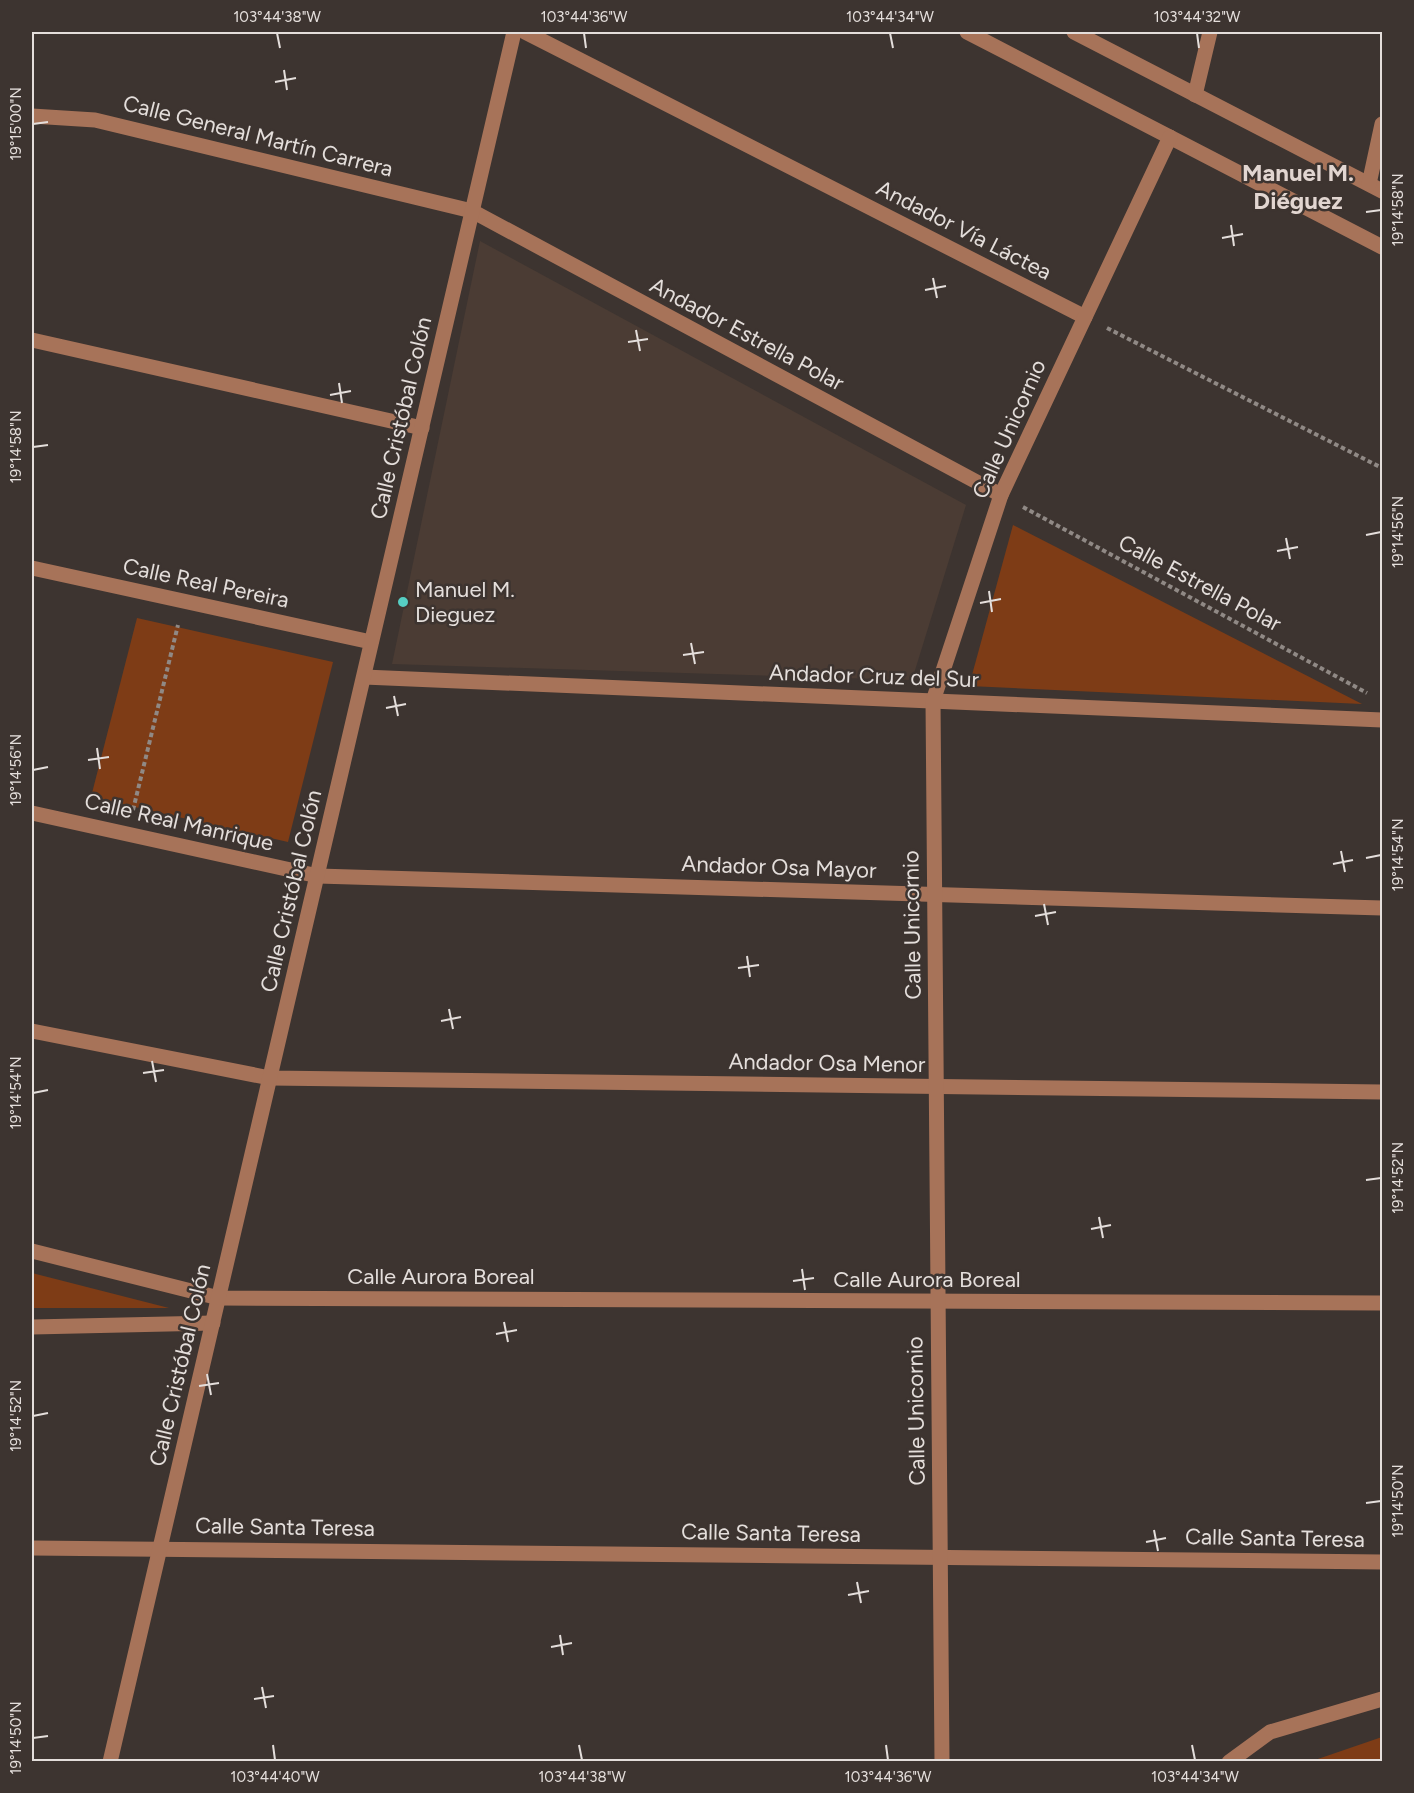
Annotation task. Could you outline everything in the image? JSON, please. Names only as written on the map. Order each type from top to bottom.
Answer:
[{"type":"street","name":"Calle Cristóbal Colón","points":[[110,1761],[514,32]]},
{"type":"street","name":"Andador Vía Láctea","points":[[525,32],[1085,316]]},
{"type":"street","points":[[967,32],[987,36],[1170,137],[1383,247]]},
{"type":"street","points":[[1074,32],[1376,188],[1383,124]]},
{"type":"street","points":[[1195,95],[1210,32]]},
{"type":"street","name":"Calle General Martín Carrera","points":[[32,116],[95,120],[472,211]]},
{"type":"street","name":"Calle Unicornio","points":[[942,1761],[933,701],[1001,495],[1170,137]]},
{"type":"street","name":"Andador Estrella Polar","points":[[472,211],[1001,495]]},
{"type":"street","points":[[32,340],[422,428]]},
{"type":"street","name":"Calle Real Pereira","points":[[32,568],[371,642]]},
{"type":"street","name":"Andador Cruz del Sur","points":[[364,677],[1383,720]]},
{"type":"street","name":"Calle Real Manrique","points":[[32,813],[318,876]]},
{"type":"street","name":"Andador Osa Mayor","points":[[318,876],[1383,908]]},
{"type":"street","name":"Andador Osa Menor","points":[[32,1031],[270,1078],[1383,1092]]},
{"type":"street","name":"Calle Aurora Boreal","points":[[32,1251],[219,1298],[1383,1303]]},
{"type":"street","points":[[32,1327],[213,1323]]},
{"type":"street","name":"Calle Santa Teresa","points":[[32,1548],[1383,1562]]},
{"type":"street","points":[[1229,1761],[1270,1732],[1383,1699]]},
{"type":"path","points":[[1085,316],[1383,468]]},
{"type":"path","name":"Calle Estrella Polar","points":[[1001,495],[1372,695]]},
{"type":"path","points":[[127,834],[184,601]]},
{"type":"shaded area","points":[[480,241],[966,505],[912,680],[392,664]]},
{"type":"shaded area","points":[[1013,525],[1362,704],[969,686]]},
{"type":"shaded area","points":[[137,618],[333,662],[288,842],[91,797]]},
{"type":"shaded area","points":[[32,1273],[169,1308],[32,1308]]},
{"type":"shaded area","points":[[1382,1737],[1382,1761],[1312,1761]]},
{"type":"place","name":"Manuel M. Dieguez","points":[[403,602]]},
{"type":"district","name":"Manuel M. Diéguez","points":[[1298,186]]}]
